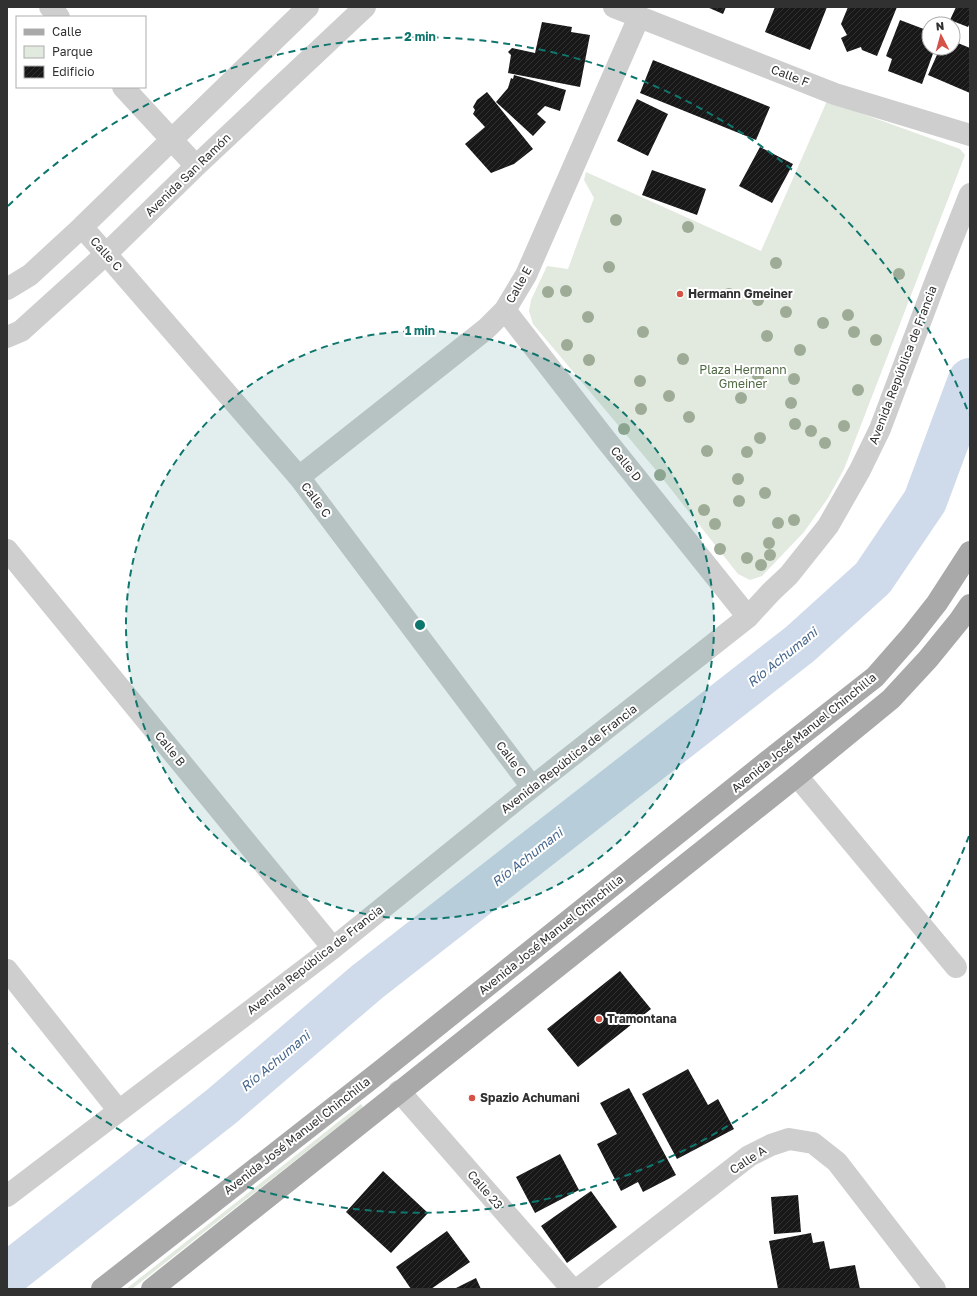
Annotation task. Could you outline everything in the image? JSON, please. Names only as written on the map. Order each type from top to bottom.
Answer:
[{"type":"main road","name":"Avenida José Manuel Chinchilla","points":[[102,1289],[382,1070],[875,677],[911,636],[937,603],[970,552]]},
{"type":"main road","points":[[152,1289],[399,1091],[797,776],[891,699],[928,659],[970,605]]},
{"type":"main road","points":[[778,753],[797,776]]},
{"type":"main road","points":[[382,1070],[399,1091]]},
{"type":"street","points":[[50,7],[58,16]]},
{"type":"street","points":[[7,289],[30,275],[82,228],[308,7]]},
{"type":"street","name":"Avenida San Ramón","points":[[7,338],[21,331],[106,254],[196,166],[365,7]]},
{"type":"street","name":"Calle F","points":[[614,7],[835,94],[970,135]]},
{"type":"street","name":"Calle E","points":[[299,477],[486,330],[505,310],[526,275],[639,18]]},
{"type":"street","points":[[124,88],[196,166]]},
{"type":"street","name":"Avenida República de Francia","points":[[7,1196],[333,948],[748,617],[770,592],[789,575],[828,526],[860,470],[880,429],[970,194]]},
{"type":"street","name":"Calle C","points":[[82,228],[299,477],[532,788]]},
{"type":"street","name":"Calle D","points":[[505,310],[606,440],[748,617]]},
{"type":"street","name":"Calle B","points":[[7,550],[333,948]]},
{"type":"street","points":[[797,776],[956,967]]},
{"type":"street","points":[[7,970],[119,1111]]},
{"type":"street","name":"Calle 23","points":[[399,1091],[572,1289]]},
{"type":"street","name":"Calle A","points":[[578,1289],[749,1156],[771,1145],[789,1139],[813,1144],[837,1162],[935,1289]]},
{"type":"green space","name":"Plaza Hermann Gmeiner","points":[[827,101],[960,149],[965,155],[844,469],[828,498],[804,532],[762,576],[750,580],[738,574],[655,469],[533,324],[529,311],[531,300],[547,266],[568,269],[594,198],[584,180],[586,172],[761,251]]},
{"type":"green space","points":[[361,1104],[363,1107],[132,1289],[126,1289]]},
{"type":"building","points":[[707,7],[726,7],[723,14]]},
{"type":"building","points":[[775,7],[827,7],[810,50],[765,32]]},
{"type":"building","points":[[848,7],[897,7],[877,56],[862,50],[861,47],[847,52],[841,38],[847,35],[841,24]]},
{"type":"building","points":[[956,7],[970,7],[970,23],[968,27],[961,24],[961,16],[952,16]]},
{"type":"building","points":[[900,20],[921,28],[921,56],[932,56],[922,84],[888,71],[892,59],[886,56]]},
{"type":"building","points":[[542,22],[572,27],[571,32],[590,35],[580,87],[508,73],[511,55],[508,52],[512,48],[535,53]]},
{"type":"building","points":[[961,44],[970,48],[970,93],[928,75],[936,56],[961,56]]},
{"type":"building","points":[[653,60],[770,107],[756,140],[640,93]]},
{"type":"building","points":[[514,75],[566,90],[560,111],[545,106],[537,114],[546,122],[533,136],[496,102],[508,88],[511,78],[513,79]]},
{"type":"building","points":[[487,92],[533,149],[514,164],[491,173],[465,144],[485,127],[473,114],[475,110],[473,107],[477,100]]},
{"type":"building","points":[[637,99],[668,114],[648,156],[617,141]]},
{"type":"building","points":[[760,147],[793,164],[772,203],[739,186]]},
{"type":"building","points":[[652,170],[706,189],[697,215],[642,195]]},
{"type":"building","name":"Tramontana","points":[[620,971],[651,1009],[578,1067],[547,1029]]},
{"type":"building","points":[[688,1069],[708,1105],[718,1099],[734,1129],[677,1159],[642,1094]]},
{"type":"building","points":[[629,1088],[676,1175],[643,1192],[638,1182],[621,1191],[597,1144],[617,1134],[600,1103]]},
{"type":"building","points":[[560,1154],[579,1190],[535,1213],[516,1177]]},
{"type":"building","points":[[383,1171],[428,1213],[391,1253],[346,1212]]},
{"type":"building","points":[[591,1191],[617,1227],[567,1263],[541,1226]]},
{"type":"building","points":[[798,1195],[801,1232],[774,1234],[771,1197]]},
{"type":"building","points":[[447,1231],[470,1262],[431,1289],[411,1289],[396,1267]]},
{"type":"building","points":[[811,1233],[813,1243],[824,1241],[830,1269],[855,1265],[860,1289],[778,1289],[769,1241]]},
{"type":"building","points":[[476,1278],[481,1289],[454,1289]]},
{"type":"waterway","name":"Río Achumani","points":[[7,1275],[222,1106],[367,982],[800,644],[873,578],[925,501],[970,380]]},
{"type":"place","name":"Hermann Gmeiner","points":[[680,294]]},
{"type":"place","name":"Tramontana","points":[[599,1019]]},
{"type":"place","name":"Spazio Achumani","points":[[472,1098]]}]
